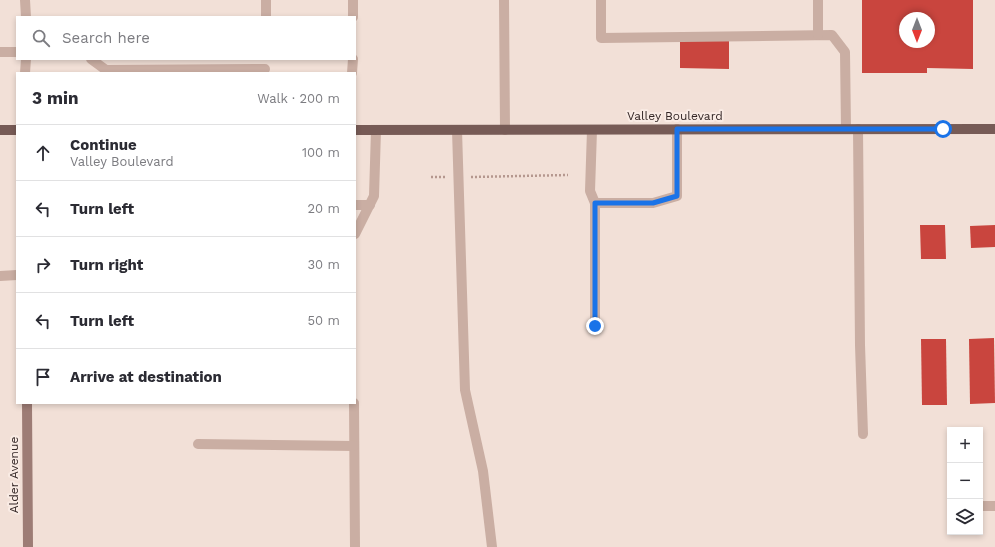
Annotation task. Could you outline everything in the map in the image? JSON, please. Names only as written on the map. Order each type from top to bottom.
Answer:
[{"type":"main road","name":"Valley Boulevard","points":[[356,130],[995,129]]},
{"type":"main road","points":[[0,130],[16,130]]},
{"type":"main road","name":"Alder Avenue","points":[[27,404],[28,547]]},
{"type":"street","points":[[25,0],[26,16]]},
{"type":"street","points":[[266,0],[266,16]]},
{"type":"street","points":[[353,0],[353,16]]},
{"type":"street","points":[[504,0],[505,130]]},
{"type":"street","points":[[601,0],[601,38],[832,35],[845,52],[846,129]]},
{"type":"street","points":[[818,0],[818,35]]},
{"type":"street","points":[[0,52],[16,52]]},
{"type":"street","points":[[25,72],[26,60]]},
{"type":"street","points":[[92,60],[106,70],[265,67]]},
{"type":"street","points":[[352,72],[353,60]]},
{"type":"street","points":[[595,203],[653,203],[677,196],[677,129]]},
{"type":"street","points":[[858,129],[860,345],[864,434]]},
{"type":"street","points":[[356,232],[374,196],[376,130]]},
{"type":"street","points":[[457,130],[465,390],[483,471],[492,547]]},
{"type":"street","points":[[592,130],[590,191],[595,203],[595,326]]},
{"type":"street","points":[[356,205],[370,205]]},
{"type":"street","points":[[0,276],[16,275]]},
{"type":"street","points":[[354,404],[355,547]]},
{"type":"street","points":[[198,444],[354,446]]},
{"type":"street","points":[[983,506],[995,506]]},
{"type":"path","points":[[431,177],[568,175]]},
{"type":"building","points":[[862,0],[973,0],[973,69],[927,68],[927,73],[862,73]]},
{"type":"building","points":[[680,38],[729,39],[729,69],[680,68]]},
{"type":"building","points":[[920,225],[945,225],[946,259],[921,259]]},
{"type":"building","points":[[995,225],[995,247],[971,248],[970,226]]},
{"type":"building","points":[[994,338],[995,403],[970,404],[969,339]]},
{"type":"building","points":[[921,339],[946,339],[947,405],[922,405]]},
{"type":"route","points":[[595,326],[595,203],[653,203],[677,196],[677,129],[943,129]]}]
